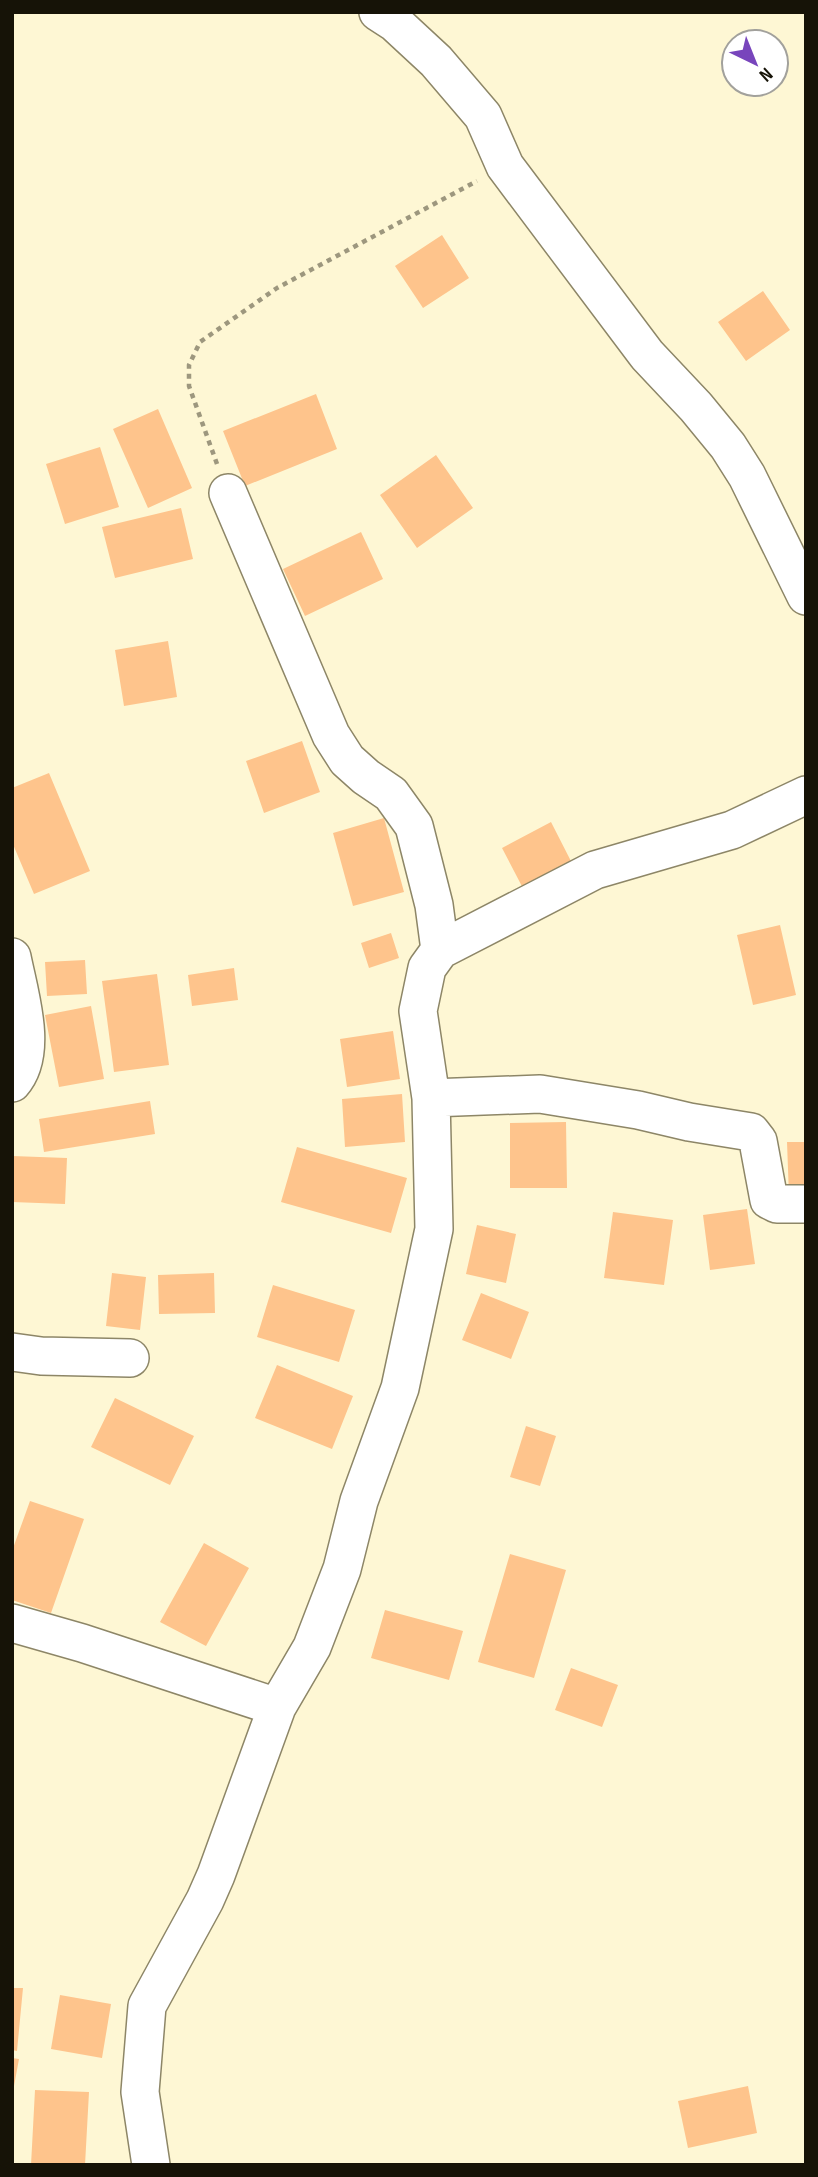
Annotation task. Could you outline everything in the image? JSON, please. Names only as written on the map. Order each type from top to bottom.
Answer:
[{"type":"street","points":[[378,12],[395,23],[436,61],[483,116],[505,166],[647,355],[728,446],[747,476],[806,596]]},
{"type":"street","points":[[228,493],[331,735],[347,760],[391,794],[414,826],[434,905],[440,950]]},
{"type":"street","points":[[151,2165],[140,2092],[147,2006],[205,1900],[277,1707],[312,1647],[342,1569],[359,1501],[400,1388],[434,1229],[431,1098],[418,1012],[427,968],[440,950],[595,870],[732,830],[806,795]]},
{"type":"street","points":[[12,957],[24,1016],[27,1047],[16,1079],[12,1083]]},
{"type":"street","points":[[431,1098],[540,1094],[751,1132],[758,1141],[769,1200],[777,1204],[806,1205]]},
{"type":"street","points":[[12,1352],[41,1356],[130,1358]]},
{"type":"street","points":[[12,1623],[277,1707]]},
{"type":"path","points":[[228,493],[188,386],[189,365],[200,342],[277,288],[505,166]]},
{"type":"building","points":[[442,235],[469,278],[423,308],[395,266]]},
{"type":"building","points":[[763,291],[790,330],[746,361],[718,322]]},
{"type":"building","points":[[316,394],[337,449],[245,486],[223,431]]},
{"type":"building","points":[[158,409],[192,488],[148,508],[113,429]]},
{"type":"building","points":[[100,447],[119,507],[65,524],[46,464]]},
{"type":"building","points":[[436,455],[473,508],[417,548],[380,495]]},
{"type":"building","points":[[181,508],[193,559],[115,578],[102,527]]},
{"type":"building","points":[[361,532],[383,579],[305,616],[283,569]]},
{"type":"building","points":[[168,641],[177,697],[124,706],[115,650]]},
{"type":"building","points":[[302,741],[320,792],[264,813],[246,761]]},
{"type":"building","points":[[49,773],[90,871],[34,894],[12,842],[12,788]]},
{"type":"building","points":[[384,818],[404,892],[353,906],[333,833]]},
{"type":"building","points":[[551,822],[576,871],[527,896],[502,848]]},
{"type":"building","points":[[780,925],[796,995],[753,1005],[737,935]]},
{"type":"building","points":[[391,933],[399,958],[369,968],[361,943]]},
{"type":"building","points":[[85,960],[87,994],[47,996],[45,962]]},
{"type":"building","points":[[234,968],[238,1000],[192,1006],[188,975]]},
{"type":"building","points":[[157,974],[169,1065],[114,1072],[102,981]]},
{"type":"building","points":[[91,1006],[104,1079],[59,1087],[45,1015]]},
{"type":"building","points":[[393,1031],[400,1079],[347,1087],[340,1039]]},
{"type":"building","points":[[402,1094],[405,1142],[345,1147],[342,1099]]},
{"type":"building","points":[[150,1101],[155,1134],[44,1152],[39,1119]]},
{"type":"building","points":[[566,1122],[567,1188],[510,1188],[510,1123]]},
{"type":"building","points":[[787,1142],[806,1142],[806,1195],[789,1196]]},
{"type":"building","points":[[297,1147],[407,1178],[391,1233],[281,1202]]},
{"type":"building","points":[[12,1156],[67,1158],[65,1204],[12,1202]]},
{"type":"building","points":[[747,1209],[755,1264],[710,1270],[703,1215]]},
{"type":"building","points":[[613,1212],[673,1220],[664,1285],[604,1278]]},
{"type":"building","points":[[477,1225],[516,1234],[506,1283],[466,1274]]},
{"type":"building","points":[[112,1273],[146,1277],[140,1330],[106,1326]]},
{"type":"building","points":[[214,1273],[215,1313],[159,1314],[158,1275]]},
{"type":"building","points":[[273,1285],[355,1310],[339,1362],[257,1337]]},
{"type":"building","points":[[481,1293],[529,1312],[511,1359],[462,1340]]},
{"type":"building","points":[[277,1365],[353,1396],[332,1449],[255,1418]]},
{"type":"building","points":[[115,1398],[194,1436],[170,1485],[91,1447]]},
{"type":"building","points":[[526,1426],[556,1436],[540,1486],[510,1477]]},
{"type":"building","points":[[30,1501],[84,1519],[51,1613],[12,1600],[12,1551]]},
{"type":"building","points":[[204,1543],[249,1568],[206,1646],[160,1622]]},
{"type":"building","points":[[510,1554],[566,1570],[534,1678],[478,1662]]},
{"type":"building","points":[[385,1610],[463,1631],[449,1680],[371,1658]]},
{"type":"building","points":[[571,1668],[618,1685],[602,1727],[555,1710]]},
{"type":"building","points":[[12,1988],[23,1988],[17,2051],[12,2050]]},
{"type":"building","points":[[60,1995],[111,2004],[102,2058],[51,2049]]},
{"type":"building","points":[[12,2058],[19,2059],[14,2086],[12,2086]]},
{"type":"building","points":[[748,2086],[757,2133],[688,2148],[678,2101]]},
{"type":"building","points":[[35,2090],[89,2092],[85,2165],[31,2165]]}]
